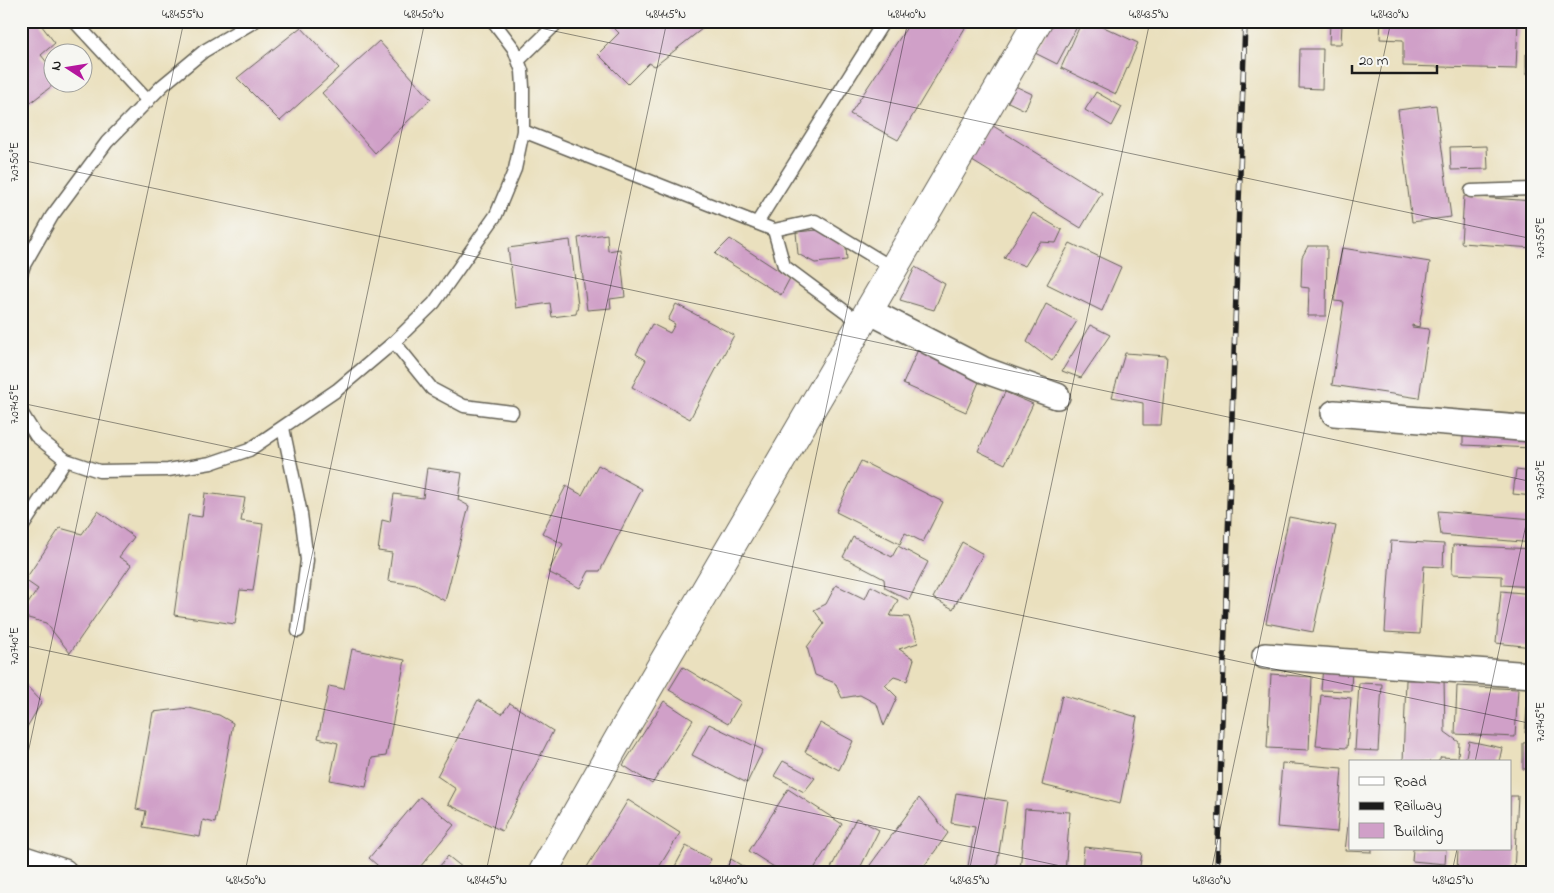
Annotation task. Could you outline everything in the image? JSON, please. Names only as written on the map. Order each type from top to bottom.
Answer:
[{"type":"street","points":[[542,872],[1038,21]]},
{"type":"street","points":[[865,318],[984,370],[1057,396]]},
{"type":"street","points":[[1334,413],[1533,429]]},
{"type":"street","points":[[1265,656],[1533,675]]},
{"type":"street","points":[[21,858],[64,872]]},
{"type":"lane","points":[[74,21],[148,101]]},
{"type":"lane","points":[[21,274],[24,265],[52,216],[108,142],[164,85],[204,51],[255,21]]},
{"type":"lane","points":[[21,412],[36,436],[66,460],[99,471],[168,470],[211,463],[249,450],[337,390],[394,342],[434,303],[496,215],[515,169],[523,131],[522,71],[514,48],[493,21]]},
{"type":"lane","points":[[518,60],[559,21]]},
{"type":"lane","points":[[757,223],[884,21]]},
{"type":"lane","points":[[523,131],[774,230],[815,220],[894,269]]},
{"type":"lane","points":[[1471,191],[1533,189]]},
{"type":"lane","points":[[774,230],[784,266],[865,318]]},
{"type":"lane","points":[[394,342],[432,390],[464,406],[512,412]]},
{"type":"lane","points":[[283,428],[301,514],[306,560],[298,631]]},
{"type":"lane","points":[[21,529],[66,460]]},
{"type":"building","points":[[21,21],[38,21],[54,42],[42,42],[42,92],[44,92],[21,110]]},
{"type":"building","points":[[607,21],[712,21],[655,66],[649,63],[628,84],[598,54],[619,33]]},
{"type":"building","points":[[911,21],[965,21],[968,23],[898,140],[850,114]]},
{"type":"building","points":[[1052,21],[1080,21],[1057,64],[1035,53]]},
{"type":"building","points":[[1082,21],[1091,21],[1138,43],[1116,94],[1061,68]]},
{"type":"building","points":[[1330,21],[1369,21],[1369,25],[1342,23],[1341,44],[1329,44]]},
{"type":"building","points":[[1381,21],[1518,21],[1516,69],[1403,66],[1403,40],[1380,39]]},
{"type":"building","points":[[301,27],[339,68],[280,121],[237,78]]},
{"type":"building","points":[[379,41],[431,99],[375,153],[322,93]]},
{"type":"building","points":[[1300,49],[1323,49],[1322,89],[1299,88]]},
{"type":"building","points":[[1526,54],[1533,54],[1533,74],[1526,74]]},
{"type":"building","points":[[1013,85],[1032,94],[1025,110],[1006,101]]},
{"type":"building","points":[[1096,92],[1122,107],[1112,126],[1085,110]]},
{"type":"building","points":[[1436,105],[1451,217],[1412,222],[1398,110]]},
{"type":"building","points":[[990,124],[1102,193],[1081,228],[969,159]]},
{"type":"building","points":[[1487,146],[1488,169],[1451,170],[1450,147]]},
{"type":"building","points":[[1464,196],[1533,201],[1533,248],[1461,243]]},
{"type":"building","points":[[1033,213],[1062,230],[1056,243],[1040,242],[1025,266],[1004,258]]},
{"type":"building","points":[[818,230],[846,247],[847,260],[815,263],[798,254],[796,232]]},
{"type":"building","points":[[607,234],[608,251],[620,249],[625,297],[610,299],[611,308],[587,310],[578,238]]},
{"type":"building","points":[[730,239],[790,278],[781,295],[715,254]]},
{"type":"building","points":[[570,240],[578,305],[576,314],[552,317],[550,303],[516,308],[508,248]]},
{"type":"building","points":[[1070,243],[1121,267],[1102,311],[1047,284]]},
{"type":"building","points":[[1308,246],[1327,246],[1326,316],[1308,316],[1309,288],[1301,287],[1302,257]]},
{"type":"building","points":[[1342,248],[1430,262],[1419,327],[1412,325],[1412,327],[1429,329],[1419,398],[1332,385],[1344,302],[1334,301]]},
{"type":"building","points":[[915,267],[945,284],[934,310],[900,300]]},
{"type":"building","points":[[676,304],[734,335],[690,419],[632,387],[646,360],[636,354],[652,324],[670,333],[675,324],[668,320]]},
{"type":"building","points":[[1046,304],[1077,321],[1052,361],[1027,342]]},
{"type":"building","points":[[1090,325],[1110,335],[1081,378],[1062,371]]},
{"type":"building","points":[[919,347],[982,375],[966,412],[903,384]]},
{"type":"building","points":[[1125,353],[1167,356],[1161,425],[1143,425],[1143,403],[1112,397]]},
{"type":"building","points":[[1005,392],[1033,404],[1005,464],[978,451]]},
{"type":"building","points":[[1463,433],[1533,435],[1533,448],[1463,445]]},
{"type":"building","points":[[861,461],[943,502],[923,542],[905,533],[900,544],[836,512]]},
{"type":"building","points":[[598,465],[642,489],[600,571],[589,571],[580,588],[548,572],[563,544],[542,533],[566,486],[582,495]]},
{"type":"building","points":[[427,468],[462,473],[458,500],[469,506],[445,601],[416,585],[388,581],[392,553],[378,551],[382,520],[390,522],[394,494],[423,498]]},
{"type":"building","points":[[1516,470],[1533,472],[1533,496],[1513,494]]},
{"type":"building","points":[[205,493],[245,498],[241,521],[263,524],[253,591],[240,590],[235,624],[174,615],[188,515],[202,517]]},
{"type":"building","points":[[98,511],[134,537],[119,557],[131,565],[70,653],[46,623],[21,616],[38,589],[25,580],[60,528],[82,534]]},
{"type":"building","points":[[1438,511],[1533,519],[1533,543],[1441,535]]},
{"type":"building","points":[[1289,517],[1336,526],[1313,632],[1266,623]]},
{"type":"building","points":[[853,537],[892,557],[898,546],[928,562],[909,600],[885,588],[884,579],[843,557]]},
{"type":"building","points":[[1391,541],[1444,544],[1443,567],[1424,566],[1420,634],[1385,632]]},
{"type":"building","points":[[962,542],[983,554],[953,609],[933,598]]},
{"type":"building","points":[[1453,545],[1533,549],[1533,587],[1502,585],[1502,576],[1452,574]]},
{"type":"building","points":[[836,585],[865,599],[871,586],[898,600],[890,616],[909,617],[918,643],[899,649],[914,659],[907,681],[894,677],[885,685],[897,697],[884,726],[877,704],[860,695],[842,698],[835,683],[815,675],[807,647],[824,624],[814,610],[826,604]]},
{"type":"building","points":[[1501,591],[1533,594],[1532,647],[1496,643]]},
{"type":"building","points":[[352,649],[405,660],[386,756],[372,758],[366,787],[330,780],[338,743],[318,738],[329,686],[344,689]]},
{"type":"building","points":[[1323,666],[1352,667],[1351,691],[1321,690]]},
{"type":"building","points":[[683,667],[741,702],[728,724],[669,690]]},
{"type":"building","points":[[1271,674],[1312,677],[1309,750],[1267,748]]},
{"type":"building","points":[[1444,679],[1445,732],[1459,742],[1458,758],[1441,757],[1439,760],[1403,760],[1406,680]]},
{"type":"building","points":[[21,680],[42,702],[21,737]]},
{"type":"building","points":[[1359,683],[1382,684],[1378,751],[1355,750]]},
{"type":"building","points":[[1529,684],[1533,685],[1533,733],[1525,733]]},
{"type":"building","points":[[1457,686],[1518,689],[1515,737],[1455,734]]},
{"type":"building","points":[[1062,695],[1137,717],[1120,804],[1042,785]]},
{"type":"building","points":[[1321,695],[1351,698],[1347,748],[1316,746]]},
{"type":"building","points":[[478,700],[502,714],[510,703],[553,731],[502,831],[448,804],[456,789],[437,776]]},
{"type":"building","points":[[664,701],[693,720],[652,784],[623,765]]},
{"type":"building","points":[[189,708],[219,715],[233,723],[215,823],[203,820],[200,837],[143,827],[146,811],[136,809],[153,712]]},
{"type":"building","points":[[820,723],[853,741],[839,770],[805,752]]},
{"type":"building","points":[[709,724],[763,750],[747,783],[692,755]]},
{"type":"building","points":[[1469,741],[1502,748],[1499,760],[1465,760]]},
{"type":"building","points":[[1533,742],[1533,769],[1523,769],[1523,743]]},
{"type":"building","points":[[783,761],[815,778],[804,792],[774,776]]},
{"type":"building","points":[[1282,763],[1342,768],[1337,832],[1277,827]]},
{"type":"building","points":[[788,789],[842,824],[812,872],[782,872],[749,851]]},
{"type":"building","points":[[956,793],[1007,801],[996,872],[967,872],[975,827],[951,823]]},
{"type":"building","points":[[1512,796],[1518,796],[1514,872],[1457,872],[1458,850],[1512,850]]},
{"type":"building","points":[[420,797],[454,825],[416,872],[385,872],[369,858]]},
{"type":"building","points":[[919,798],[948,833],[920,872],[865,872]]},
{"type":"building","points":[[628,800],[680,833],[656,872],[584,872]]},
{"type":"building","points":[[1025,809],[1070,812],[1065,872],[1020,872]]},
{"type":"building","points":[[1349,817],[1349,850],[1372,850],[1372,852],[1345,851]]},
{"type":"building","points":[[856,818],[879,830],[858,872],[829,872]]},
{"type":"building","points":[[686,846],[711,859],[703,872],[672,872]]},
{"type":"building","points":[[1084,847],[1142,853],[1139,872],[1082,872]]},
{"type":"building","points":[[1413,850],[1446,850],[1445,864],[1412,861]]},
{"type":"building","points":[[448,856],[468,872],[435,872]]},
{"type":"building","points":[[731,859],[752,872],[724,872]]},
{"type":"railway","points":[[1217,872],[1245,21]]}]
